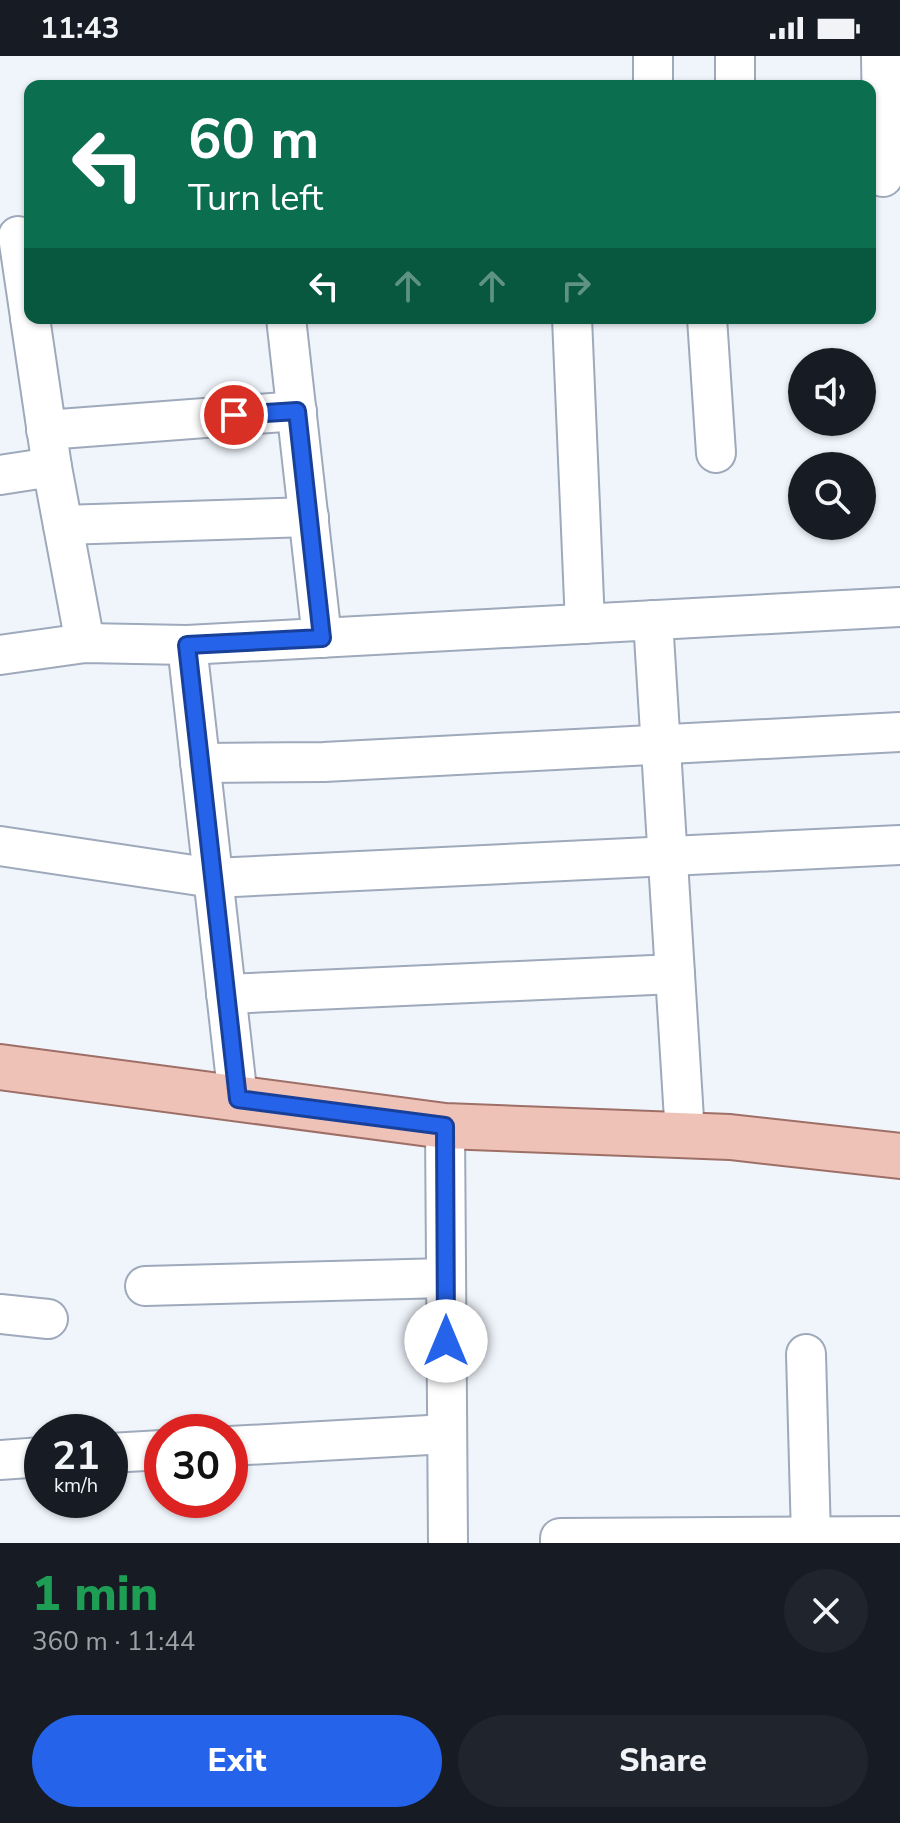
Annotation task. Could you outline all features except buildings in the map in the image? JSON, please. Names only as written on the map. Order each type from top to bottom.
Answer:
[{"type":"main road","points":[[0,1067],[445,1126],[730,1137],[900,1156]]},
{"type":"street","points":[[653,56],[653,80]]},
{"type":"street","points":[[735,56],[735,80]]},
{"type":"street","points":[[881,56],[884,177]]},
{"type":"street","points":[[16,236],[24,282]]},
{"type":"street","points":[[31,324],[52,467],[85,643]]},
{"type":"street","points":[[287,324],[322,638]]},
{"type":"street","points":[[572,324],[585,624]]},
{"type":"street","points":[[707,324],[716,453]]},
{"type":"street","points":[[46,430],[297,411]]},
{"type":"street","points":[[0,475],[52,467]]},
{"type":"street","points":[[63,525],[309,517]]},
{"type":"street","points":[[0,655],[85,643],[187,645],[900,607]]},
{"type":"street","points":[[653,620],[685,1135]]},
{"type":"street","points":[[187,645],[238,1099]]},
{"type":"street","points":[[200,763],[324,762],[900,732]]},
{"type":"street","points":[[0,846],[213,878],[900,845]]},
{"type":"street","points":[[226,994],[675,974]]},
{"type":"street","points":[[445,1126],[448,1543]]},
{"type":"street","points":[[145,1286],[446,1278]]},
{"type":"street","points":[[0,1314],[48,1319]]},
{"type":"street","points":[[806,1354],[811,1537]]},
{"type":"street","points":[[248,1445],[447,1434]]},
{"type":"street","points":[[0,1460],[24,1458]]},
{"type":"street","points":[[560,1543],[560,1538],[896,1539]]},
{"type":"route","points":[[234,415],[297,411],[322,638],[187,645],[238,1099],[445,1126],[446,1341]]}]
